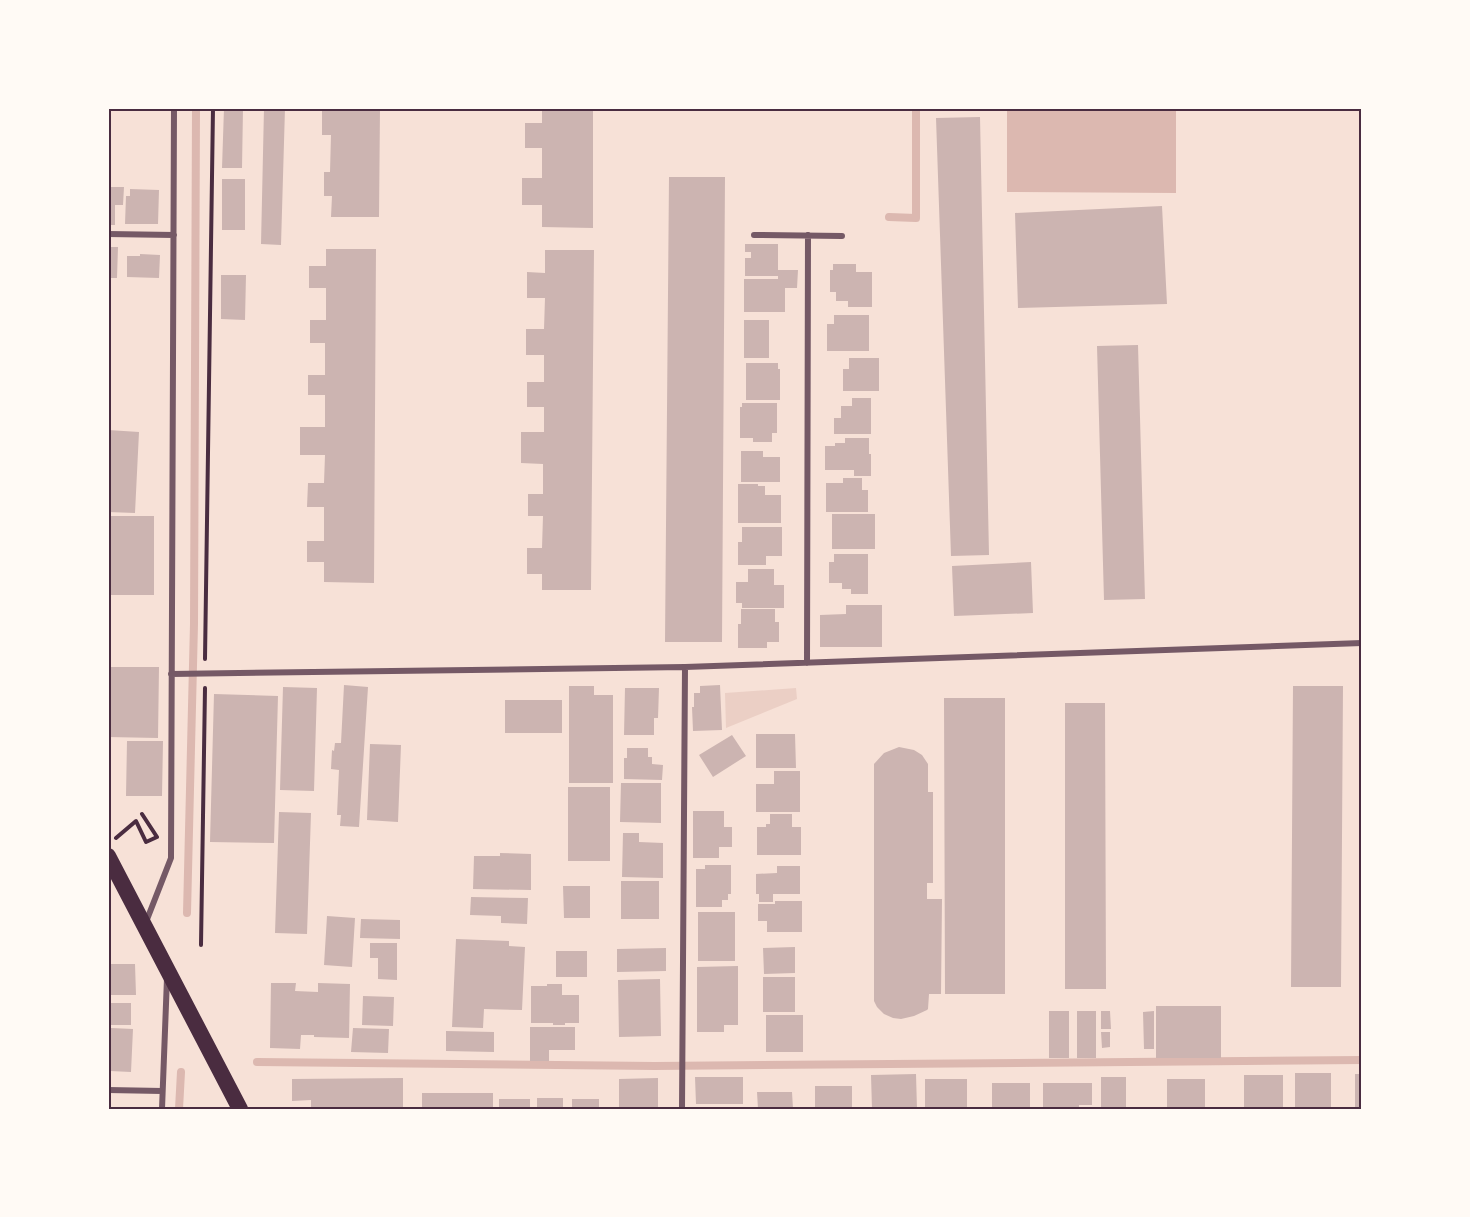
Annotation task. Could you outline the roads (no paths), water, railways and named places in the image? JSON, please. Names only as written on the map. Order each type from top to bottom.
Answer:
[{"type":"highway","points":[[108,856],[240,1109]]},
{"type":"street","points":[[144,926],[171,858],[174,108]]},
{"type":"street","points":[[108,234],[174,235]]},
{"type":"street","points":[[754,235],[842,236]]},
{"type":"street","points":[[807,663],[808,235]]},
{"type":"street","points":[[171,674],[685,667],[1362,643]]},
{"type":"street","points":[[682,1109],[685,667]]},
{"type":"street","points":[[162,1109],[167,968]]},
{"type":"street","points":[[108,1090],[162,1091]]},
{"type":"waterway","points":[[187,913],[194,624],[196,108]]},
{"type":"waterway","points":[[889,217],[916,218],[916,108]]},
{"type":"waterway","points":[[257,1062],[655,1066],[1362,1060]]},
{"type":"waterway","points":[[179,1109],[181,1072]]}]
